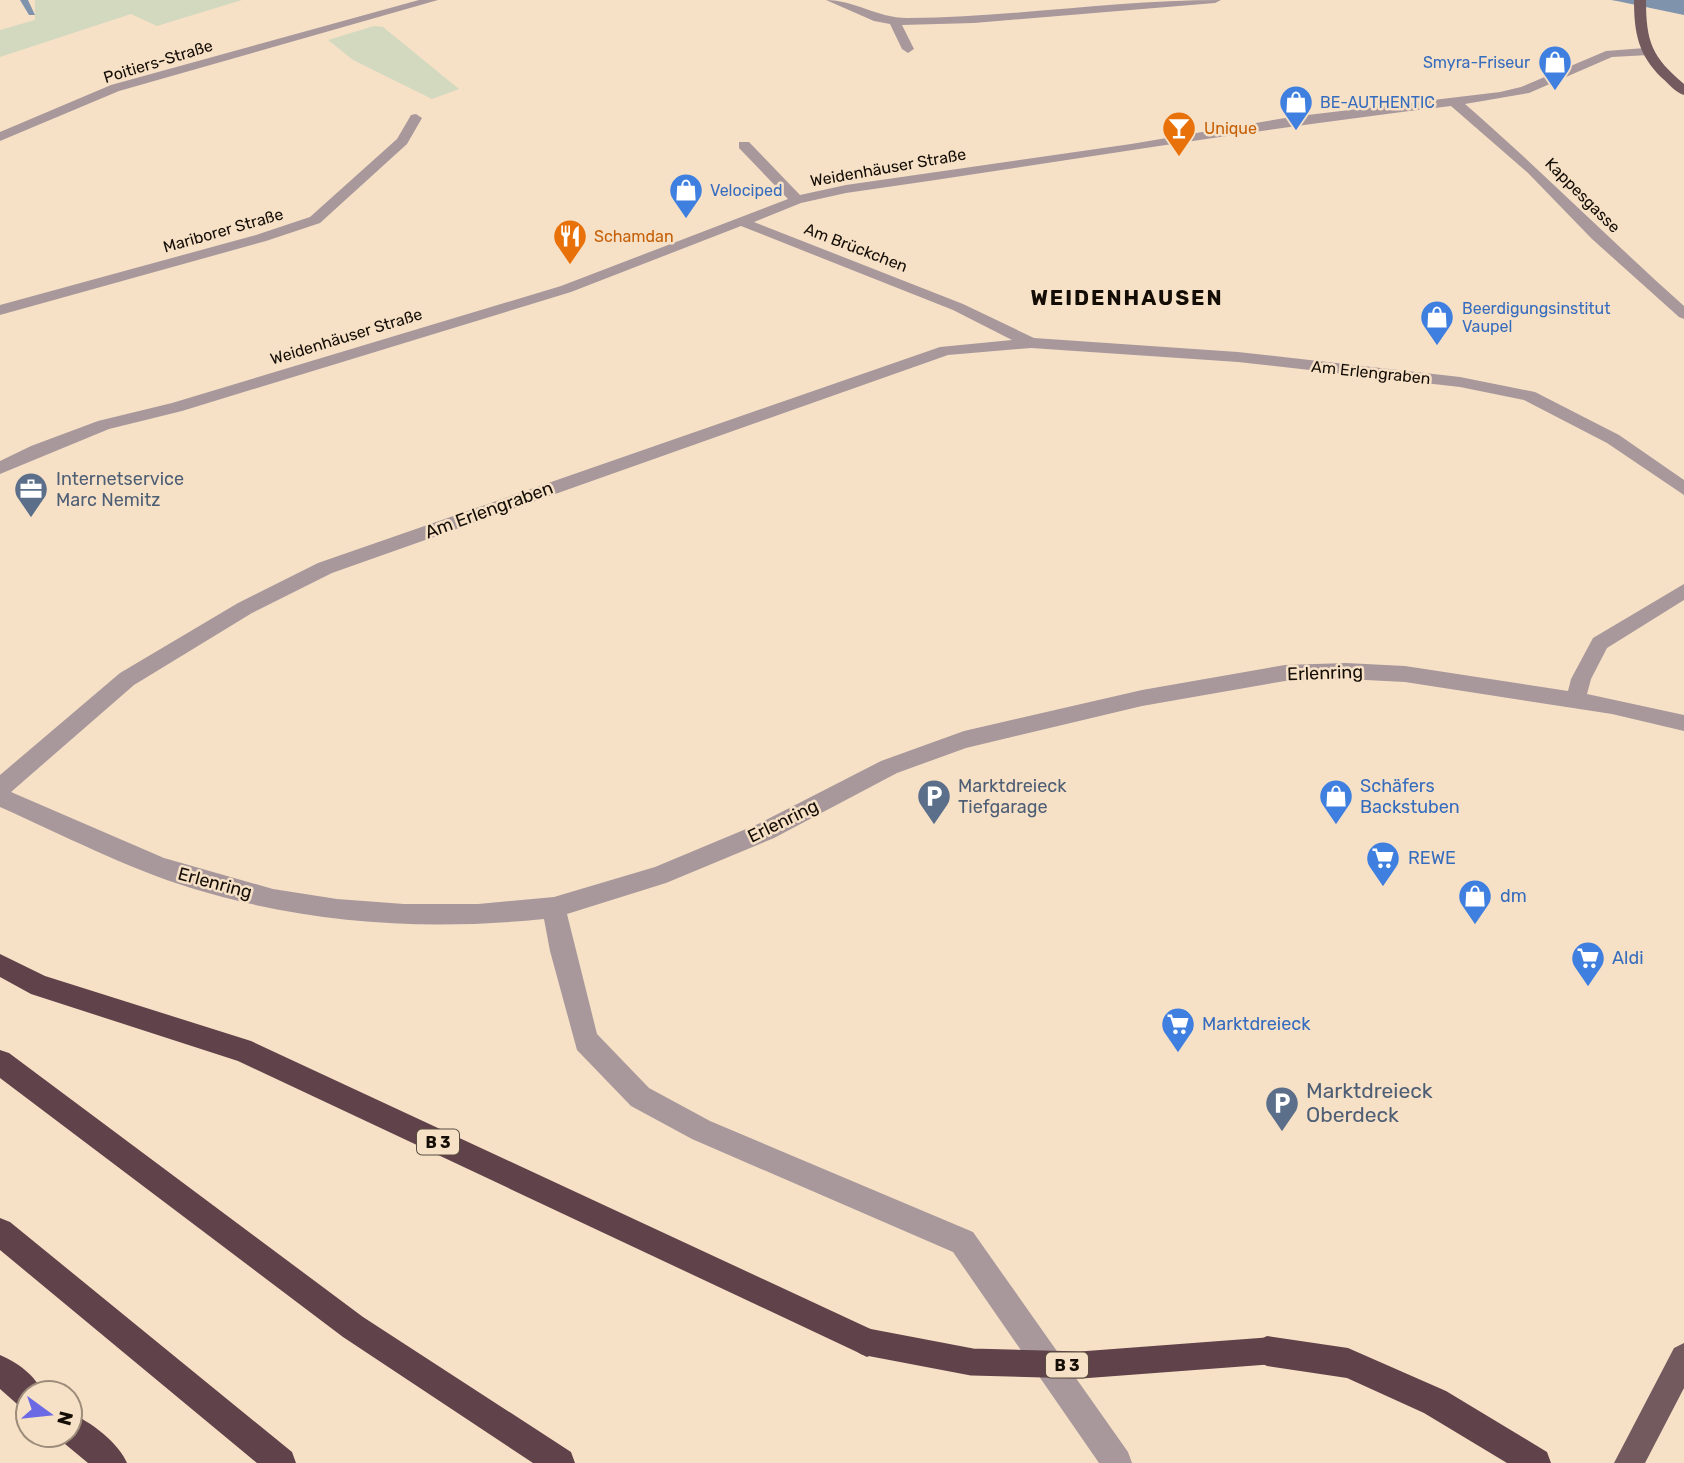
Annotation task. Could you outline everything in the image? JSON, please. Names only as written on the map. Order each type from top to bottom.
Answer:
[{"type":"highway","name":"B 3","points":[[0,965],[40,986],[242,1050],[867,1342],[972,1362],[1081,1366],[1267,1351],[1348,1363],[1435,1402],[1536,1463]]},
{"type":"highway","points":[[0,1062],[353,1328],[560,1463]]},
{"type":"highway","points":[[0,1232],[281,1463]]},
{"type":"highway","points":[[0,1370],[14,1382]]},
{"type":"highway","points":[[84,1440],[112,1463]]},
{"type":"main road","points":[[1640,0],[1639,19],[1645,52],[1683,89]]},
{"type":"main road","points":[[1629,1463],[1684,1358]]},
{"type":"street","name":"Poitiers-Straße","points":[[0,137],[115,88],[432,0]]},
{"type":"street","points":[[832,0],[878,19],[936,22],[1215,0]]},
{"type":"street","points":[[894,21],[908,49]]},
{"type":"street","name":"Weidenhäuser Straße","points":[[0,468],[37,450],[104,425],[176,407],[566,289],[797,200],[846,190],[1131,149],[1292,121],[1456,103],[1525,90],[1610,54],[1645,52]]},
{"type":"street","name":"Kappesgasse","points":[[1456,103],[1533,170],[1597,236],[1684,314]]},
{"type":"street","name":"Mariborer Straße","points":[[0,310],[261,238],[315,220],[402,141],[416,118]]},
{"type":"street","points":[[744,145],[797,200]]},
{"type":"street","name":"Am Brückchen","points":[[740,221],[958,307]]},
{"type":"street","name":"Am Erlengraben","points":[[958,307],[1031,343]]},
{"type":"street","name":"Am Erlengraben","points":[[0,788],[127,679],[245,608],[325,568],[946,350],[1031,343],[1250,359],[1460,382],[1530,396],[1613,439],[1684,489]]},
{"type":"street","points":[[1575,701],[1581,679],[1600,643],[1684,591]]},
{"type":"street","name":"Erlenring","points":[[0,797],[157,866],[191,878],[273,899],[337,910],[404,915],[478,915],[554,908],[658,876],[766,831],[889,767],[949,745],[1142,698],[1286,673],[1346,671],[1405,674],[1612,706],[1680,721]]},
{"type":"street","points":[[554,908],[564,961],[586,1041],[640,1097],[701,1130],[963,1242],[1117,1463]]},
{"type":"green space","points":[[35,0],[242,0],[157,26],[131,14],[0,57],[0,30],[35,20]]},
{"type":"green space","points":[[374,26],[383,27],[459,89],[432,99],[353,60],[328,40]]},
{"type":"water","points":[[1611,0],[1684,0],[1684,15],[1617,1]]},
{"type":"waterway","points":[[24,0],[32,13]]},
{"type":"place","name":"Smyra-Friseur","points":[[1555,92]]},
{"type":"place","name":"BE-AUTHENTIC","points":[[1296,132]]},
{"type":"place","name":"Unique","points":[[1179,158]]},
{"type":"place","name":"Velociped","points":[[686,220]]},
{"type":"place","name":"Schamdan","points":[[570,266]]},
{"type":"place","name":"Beerdigungsinstitut Vaupel","points":[[1437,347]]},
{"type":"place","name":"Internetservice Marc Nemitz","points":[[31,519]]},
{"type":"place","name":"Marktdreieck Tiefgarage","points":[[934,826]]},
{"type":"place","name":"Schäfers Backstuben","points":[[1336,826]]},
{"type":"place","name":"REWE","points":[[1383,888]]},
{"type":"place","name":"dm","points":[[1475,926]]},
{"type":"place","name":"Aldi","points":[[1588,988]]},
{"type":"place","name":"Marktdreieck","points":[[1178,1054]]},
{"type":"place","name":"Marktdreieck Oberdeck","points":[[1282,1133]]},
{"type":"district","name":"WEIDENHAUSEN","points":[[1127,298]]}]
